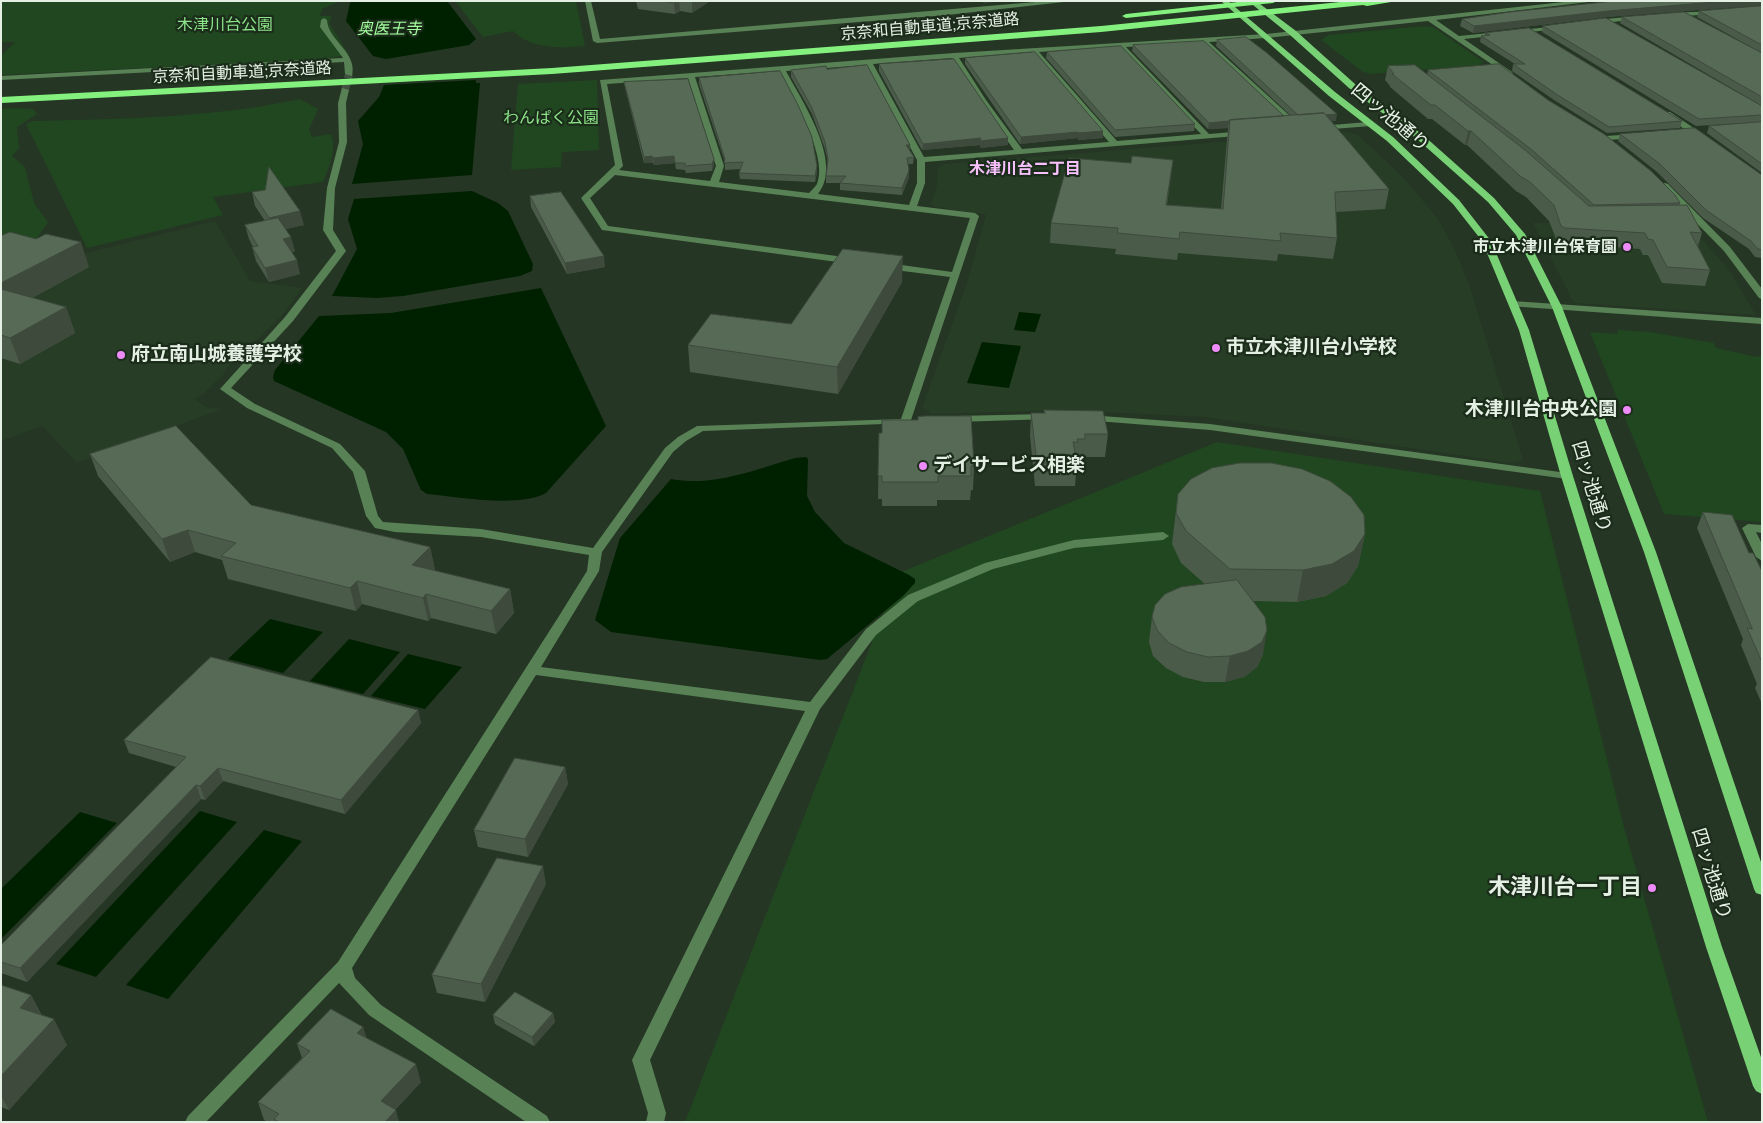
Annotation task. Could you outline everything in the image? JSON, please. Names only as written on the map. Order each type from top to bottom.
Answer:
[{"type":"highway","points":[[1115,17],[1272,1]]},
{"type":"highway","name":"京奈和自動車道;京奈道路","points":[[485,74],[896,42],[1345,1]]},
{"type":"highway","name":"京奈和自動車道;京奈道路","points":[[1,98],[90,95],[352,78],[562,71],[1252,15],[1377,1]]},
{"type":"highway","points":[[1252,15],[1393,1]]},
{"type":"highway","points":[[896,42],[1077,21]]},
{"type":"main road","name":"四ッ池通り","points":[[1224,1],[1368,124],[1390,139],[1456,202],[1486,241],[1524,330],[1567,476],[1714,947],[1762,1086]]},
{"type":"main road","name":"四ッ池通り","points":[[1251,1],[1291,32],[1352,86],[1420,137],[1491,200],[1520,234],[1557,307],[1650,552],[1762,889]]},
{"type":"street","points":[[588,1],[597,41],[945,10],[1070,1]]},
{"type":"street","points":[[858,262],[605,228],[585,198],[619,166],[603,82],[1291,32],[1594,1]]},
{"type":"street","points":[[1663,16],[1720,11]]},
{"type":"street","points":[[1682,14],[1698,23]]},
{"type":"street","points":[[1586,23],[1644,17]]},
{"type":"street","points":[[1429,18],[1514,78]]},
{"type":"street","points":[[324,20],[324,27],[348,60],[352,78]]},
{"type":"street","points":[[1606,21],[1622,31]]},
{"type":"street","points":[[1458,38],[1567,25]]},
{"type":"street","points":[[1529,30],[1545,40]]},
{"type":"street","points":[[1202,38],[1300,130]]},
{"type":"street","points":[[1119,44],[1207,136]]},
{"type":"street","points":[[1033,50],[1115,144]]},
{"type":"street","points":[[954,55],[983,101],[1019,151]]},
{"type":"street","points":[[1,78],[348,60]]},
{"type":"street","points":[[868,62],[921,160],[922,183],[916,202],[911,209]]},
{"type":"street","points":[[1480,68],[1499,67]]},
{"type":"street","points":[[781,68],[818,144],[824,161],[821,183],[812,196]]},
{"type":"street","points":[[691,76],[720,166],[714,183]]},
{"type":"street","points":[[345,90],[342,103],[343,142],[331,188],[328,230],[341,252],[289,319],[225,389],[251,406],[336,446],[359,471],[372,516],[379,525],[395,528],[481,533],[562,548],[596,552]]},
{"type":"street","points":[[1662,110],[1710,141]]},
{"type":"street","points":[[1290,130],[1368,124]]},
{"type":"street","points":[[1675,132],[1705,130]]},
{"type":"street","points":[[921,160],[1253,133]]},
{"type":"street","points":[[1598,134],[1619,149]]},
{"type":"street","points":[[1606,138],[1645,135]]},
{"type":"street","points":[[194,1122],[344,967],[533,670],[593,571],[596,552],[669,450],[682,439],[701,428],[911,421],[975,216],[613,172]]},
{"type":"street","points":[[1660,182],[1727,248],[1758,285],[1762,296]]},
{"type":"street","points":[[1676,215],[1695,215]]},
{"type":"street","points":[[878,265],[956,275]]},
{"type":"street","points":[[1512,304],[1762,321]]},
{"type":"street","points":[[943,420],[1055,418]]},
{"type":"street","points":[[1073,418],[1210,427],[1567,476]]},
{"type":"street","points":[[1762,529],[1748,528],[1762,557]]},
{"type":"street","points":[[655,1122],[657,1113],[641,1060],[814,707],[871,632],[912,598],[989,566],[1074,544],[1163,536]]},
{"type":"street","points":[[533,670],[814,707]]},
{"type":"street","points":[[344,967],[347,980],[375,1010],[531,1119]]},
{"type":"shaded area","name":"市立木津川台小学校","points":[[1346,132],[1358,135],[1403,177],[1438,219],[1455,250],[1470,287],[1523,460],[1511,463],[1204,417],[1063,410],[932,414],[922,408],[967,283],[986,215],[936,207],[931,204],[937,185],[938,168],[944,164]]},
{"type":"shaded area","name":"府立南山城養護学校","points":[[215,221],[250,281],[302,288],[281,317],[226,369],[224,374],[202,395],[195,399],[206,407],[222,409],[77,463],[42,426],[1,441],[1,257],[71,257]]},
{"type":"shaded area","name":"市立木津川台保育園","points":[[1533,223],[1688,223],[1730,271],[1756,315],[1574,303]]},
{"type":"green space","name":"木津川台公園","points":[[1,1],[340,1],[322,9],[320,16],[332,16],[329,23],[349,55],[321,59],[1,75],[1,56],[15,42],[1,42]]},
{"type":"green space","points":[[455,1],[576,1],[585,46],[557,47],[538,45],[529,42],[513,31],[483,37]]},
{"type":"green space","points":[[1424,26],[1433,27],[1484,62],[1479,65],[1371,74],[1363,72],[1321,40],[1328,35]]},
{"type":"green space","name":"わんぱく公園","points":[[597,80],[599,150],[562,152],[561,167],[511,170],[518,84]]},
{"type":"green space","points":[[300,99],[318,109],[309,130],[312,137],[331,134],[333,140],[333,152],[323,182],[213,197],[223,215],[87,248],[26,124],[32,121],[200,114]]},
{"type":"green space","points":[[1,109],[33,109],[37,114],[17,127],[19,148],[12,156],[25,167],[34,203],[48,222],[37,238],[1,257]]},
{"type":"green space","points":[[1617,330],[1650,332],[1714,343],[1716,348],[1757,357],[1762,355],[1762,522],[1664,514],[1590,332],[1618,334]]},
{"type":"green space","points":[[1217,442],[1540,491],[1623,824],[1708,1122],[685,1122],[899,573]]},
{"type":"water","name":"奥医王寺","points":[[353,1],[447,1],[476,39],[469,45],[386,59],[373,56],[346,21],[350,3]]},
{"type":"water","points":[[476,80],[476,83],[480,83],[472,175],[352,184],[363,144],[358,121],[379,97],[384,85]]},
{"type":"water","points":[[472,191],[498,203],[508,211],[533,264],[532,271],[520,276],[403,296],[377,298],[332,296],[357,249],[348,219],[354,199]]},
{"type":"water","points":[[541,288],[606,426],[546,493],[520,500],[504,501],[427,494],[421,490],[403,449],[386,432],[274,381],[275,370],[319,316],[391,313]]},
{"type":"water","points":[[1019,312],[1041,314],[1035,332],[1014,330]]},
{"type":"water","points":[[982,342],[1021,346],[1009,388],[967,383]]},
{"type":"water","points":[[806,457],[808,459],[807,496],[815,512],[844,543],[915,579],[915,583],[903,596],[827,659],[820,660],[611,632],[595,620],[620,538],[671,479],[703,481],[718,479],[795,458]]},
{"type":"water","points":[[270,619],[323,632],[283,673],[228,659]]},
{"type":"water","points":[[349,639],[400,652],[363,694],[310,681]]},
{"type":"water","points":[[408,654],[462,667],[425,709],[371,696]]},
{"type":"water","points":[[200,811],[237,822],[96,977],[56,964]]},
{"type":"water","points":[[80,812],[117,823],[1,939],[1,889]]},
{"type":"water","points":[[264,830],[302,841],[168,999],[126,985]]},
{"type":"building","points":[[1614,1],[1727,1],[1608,11],[1474,26],[1462,19],[1510,12]]},
{"type":"building","points":[[1762,6],[1762,45],[1699,11]]},
{"type":"building","points":[[1684,12],[1762,53],[1762,97],[1622,17]]},
{"type":"building","points":[[1606,18],[1762,106],[1762,115],[1699,119],[1543,26]]},
{"type":"building","points":[[1529,28],[1682,121],[1609,127],[1513,64],[1525,64],[1481,36],[1490,35],[1485,33]]},
{"type":"building","points":[[1246,37],[1337,114],[1298,115],[1217,40]]},
{"type":"building","points":[[1204,41],[1284,116],[1230,120],[1229,124],[1229,121],[1209,123],[1133,45]]},
{"type":"building","points":[[1121,46],[1195,124],[1115,130],[1047,52]]},
{"type":"building","points":[[1035,52],[1103,131],[1021,137],[965,58]]},
{"type":"building","points":[[954,59],[1008,138],[980,141],[981,138],[923,144],[879,64]]},
{"type":"building","points":[[1499,64],[1548,100],[1604,134],[1651,171],[1675,195],[1680,203],[1594,205],[1532,150],[1428,70]]},
{"type":"building","points":[[867,65],[910,145],[906,145],[914,157],[907,158],[909,170],[902,188],[840,183],[846,176],[826,176],[828,159],[825,142],[812,108],[791,70],[826,66],[827,69]]},
{"type":"building","points":[[1415,65],[1525,150],[1589,206],[1687,205],[1702,233],[1690,232],[1710,270],[1667,267],[1653,240],[1648,239],[1645,233],[1565,228],[1561,226],[1554,205],[1530,182],[1520,176],[1471,131],[1468,131],[1435,105],[1431,105],[1392,74],[1394,74],[1388,66]]},
{"type":"building","points":[[780,71],[812,137],[817,166],[815,176],[739,173],[743,162],[724,163],[725,159],[699,78]]},
{"type":"building","points":[[688,79],[714,159],[712,164],[685,166],[685,163],[675,163],[674,156],[644,157],[624,82]]},
{"type":"building","points":[[1324,113],[1389,189],[1335,192],[1337,238],[1280,233],[1281,241],[1180,232],[1179,239],[1117,233],[1118,228],[1051,223],[1069,158],[1131,163],[1132,156],[1173,160],[1166,205],[1223,209],[1230,120]]},
{"type":"building","points":[[1762,122],[1762,164],[1709,126]]},
{"type":"building","points":[[1695,128],[1762,175],[1762,250],[1758,249],[1751,241],[1706,210],[1660,164],[1620,134]]},
{"type":"building","points":[[269,167],[300,211],[269,218],[252,192],[265,190]]},
{"type":"building","points":[[561,192],[604,256],[565,263],[530,196]]},
{"type":"building","points":[[278,218],[291,237],[283,239],[297,260],[265,268],[252,247],[258,246],[245,225]]},
{"type":"building","points":[[10,232],[36,239],[46,234],[81,242],[1,283],[1,236]]},
{"type":"building","points":[[843,249],[903,256],[837,367],[688,345],[711,314],[791,324]]},
{"type":"building","points":[[1,289],[66,307],[10,338],[1,335]]},
{"type":"building","points":[[1044,410],[1103,411],[1108,434],[1085,434],[1085,439],[1077,439],[1078,442],[1073,442],[1077,463],[1037,463],[1031,413],[1045,413]]},
{"type":"building","name":"デイサービス相楽","points":[[971,416],[974,466],[971,466],[971,476],[938,476],[938,482],[882,482],[882,476],[878,476],[879,433],[882,433],[882,420],[918,420],[918,417]]},
{"type":"building","points":[[176,426],[251,505],[430,547],[412,565],[510,589],[491,611],[426,594],[423,598],[357,581],[350,588],[221,556],[236,543],[188,530],[162,539],[90,454]]},
{"type":"building","points":[[1240,463],[1271,463],[1302,469],[1330,481],[1351,497],[1364,515],[1365,534],[1354,551],[1332,564],[1303,570],[1230,569],[1186,531],[1176,513],[1178,494],[1191,479],[1212,468]]},
{"type":"building","points":[[1703,512],[1732,515],[1749,553],[1753,553],[1762,571],[1762,662],[1747,628],[1752,629]]},
{"type":"building","points":[[1237,580],[1265,617],[1267,630],[1262,642],[1248,651],[1230,656],[1208,657],[1187,652],[1169,643],[1157,630],[1152,617],[1155,605],[1165,594],[1181,587]]},
{"type":"building","points":[[211,657],[418,710],[341,800],[218,768],[200,786],[196,785],[20,968],[1,962],[1,945],[186,757],[124,740]]},
{"type":"building","points":[[515,758],[565,767],[525,839],[474,830]]},
{"type":"building","points":[[497,858],[543,866],[481,984],[432,975]]},
{"type":"building","points":[[1,985],[31,995],[20,1008],[54,1019],[1,1076]]},
{"type":"building","points":[[515,992],[553,1013],[532,1037],[493,1015]]},
{"type":"building","points":[[331,1009],[363,1027],[357,1033],[416,1064],[381,1101],[396,1110],[385,1122],[279,1122],[274,1119],[279,1114],[258,1102],[310,1051],[297,1044]]},
{"type":"tunnel","points":[[345,90],[349,74]]},
{"type":"place","name":"市立木津川台保育園","points":[[1627,247]]},
{"type":"place","name":"市立木津川台小学校","points":[[1216,348]]},
{"type":"place","name":"府立南山城養護学校","points":[[121,355]]},
{"type":"place","name":"木津川台中央公園","points":[[1627,410]]},
{"type":"place","name":"デイサービス相楽","points":[[923,466]]},
{"type":"place","name":"木津川台一丁目","points":[[1652,888]]},
{"type":"district","name":"木津川台二丁目","points":[[1025,169]]}]
